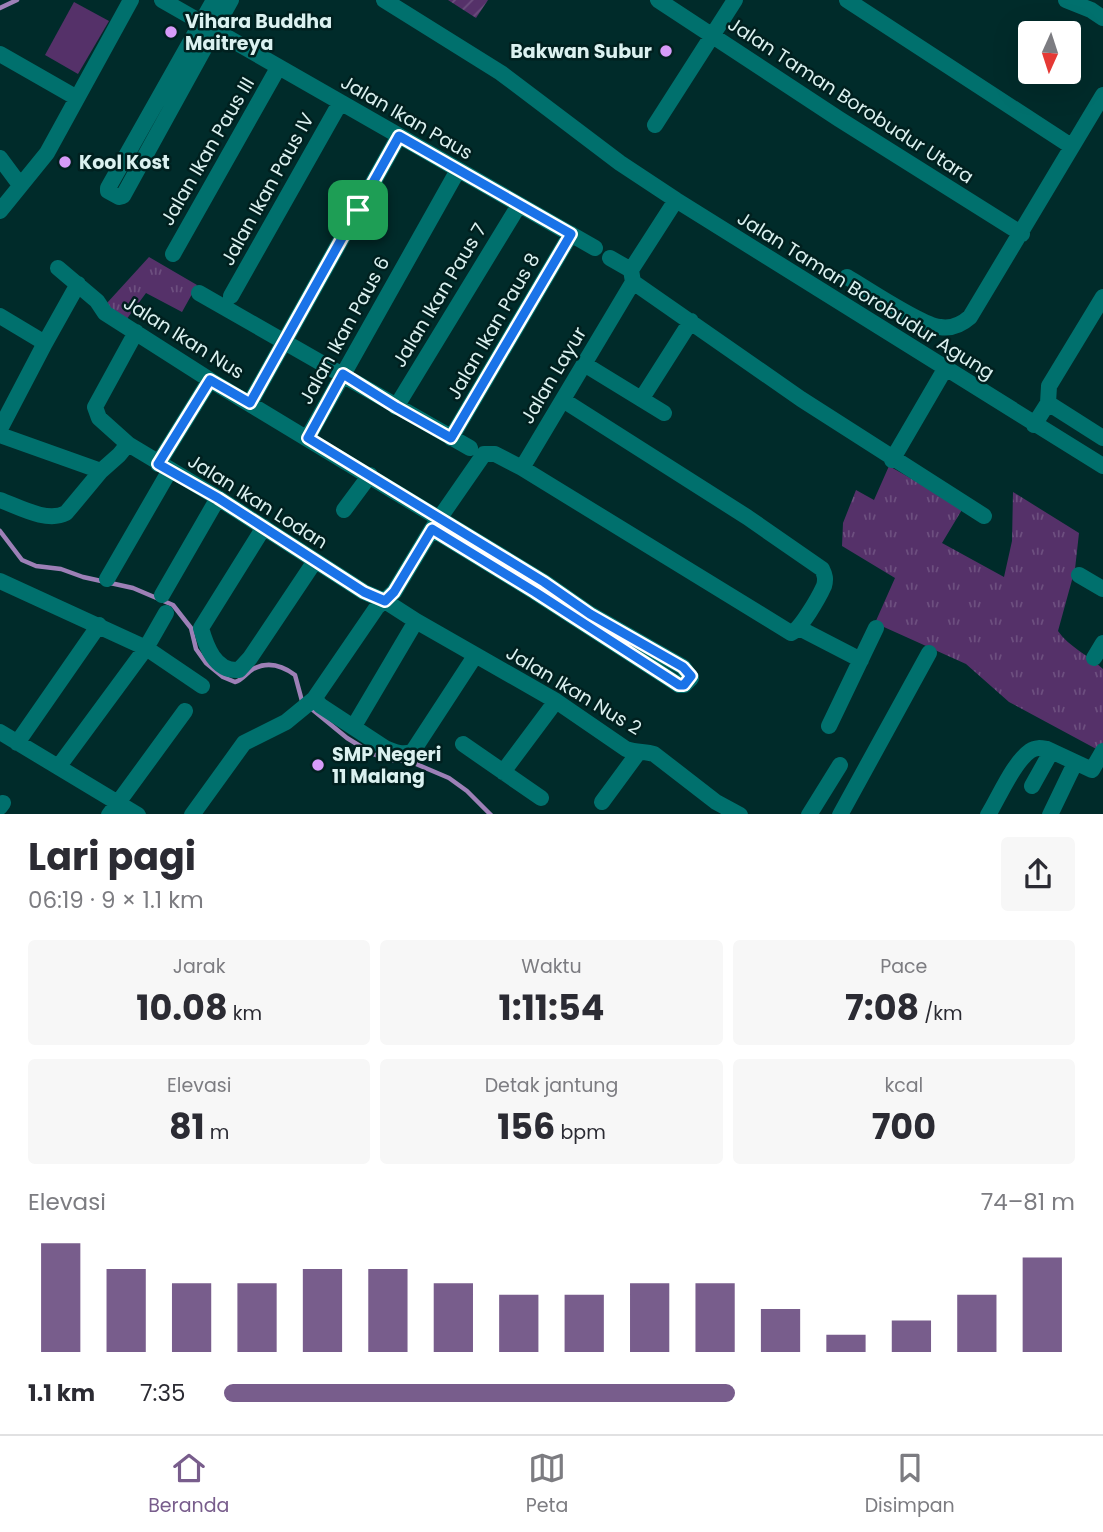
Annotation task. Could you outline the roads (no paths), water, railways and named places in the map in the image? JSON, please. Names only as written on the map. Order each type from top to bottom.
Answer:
[{"type":"street","name":"Jalan Ikan Paus","points":[[162,0],[595,248]]},
{"type":"street","points":[[214,0],[208,27],[124,195],[119,197],[109,192],[108,188],[208,27],[231,0]]},
{"type":"street","name":"Jalan Taman Borobudur Agung","points":[[384,0],[501,73],[620,163],[676,200],[1103,466]]},
{"type":"street","name":"Jalan Taman Borobudur Utara","points":[[658,0],[849,126],[1022,234]]},
{"type":"street","points":[[655,125],[735,0]]},
{"type":"street","points":[[847,0],[1071,146]]},
{"type":"street","points":[[1066,0],[1097,9]]},
{"type":"street","points":[[0,211],[41,160],[77,98],[126,2]]},
{"type":"street","points":[[0,54],[77,98]]},
{"type":"street","name":"Jalan Ikan Paus III","points":[[173,254],[278,68]]},
{"type":"street","points":[[847,277],[929,325],[952,327],[964,323],[1022,234],[1103,94]]},
{"type":"street","name":"Jalan Ikan Paus IV","points":[[232,296],[340,103]]},
{"type":"street","points":[[250,403],[399,136]]},
{"type":"street","points":[[0,158],[20,185]]},
{"type":"street","name":"Jalan Ikan Paus 6","points":[[308,438],[458,170]]},
{"type":"street","name":"Jalan Layur","points":[[522,468],[676,200]]},
{"type":"street","name":"Jalan Ikan Paus 7","points":[[396,407],[519,205]]},
{"type":"street","name":"Jalan Ikan Paus 8","points":[[451,438],[571,234]]},
{"type":"street","points":[[610,258],[691,321],[801,399],[892,460],[984,516]]},
{"type":"street","name":"Jalan Ikan Nus","points":[[58,268],[97,301],[105,313],[210,380],[370,475],[435,524],[650,656]]},
{"type":"street","points":[[0,429],[44,342],[78,284]]},
{"type":"street","points":[[199,293],[470,448]]},
{"type":"street","points":[[1034,425],[1048,403],[1049,386],[1103,297]]},
{"type":"street","points":[[0,316],[44,342]]},
{"type":"street","points":[[888,332],[897,318]]},
{"type":"street","points":[[642,398],[691,321]]},
{"type":"street","name":"Jalan Ikan Lodan","points":[[136,332],[95,407],[99,418],[128,444],[364,592],[385,601]]},
{"type":"street","points":[[584,364],[664,412]]},
{"type":"street","points":[[892,460],[945,369]]},
{"type":"street","points":[[107,579],[210,380]]},
{"type":"street","points":[[192,814],[243,743],[286,722],[309,703],[377,607],[394,592],[435,524],[484,454],[495,454],[522,468],[791,633],[799,628],[824,585],[825,574],[822,569],[747,517],[563,400]]},
{"type":"street","points":[[1048,403],[1103,438]]},
{"type":"street","points":[[0,435],[101,471]]},
{"type":"street","points":[[0,500],[46,516],[58,517],[66,513],[128,444]]},
{"type":"street","points":[[344,510],[370,475]]},
{"type":"street","points":[[162,595],[218,498]]},
{"type":"street","points":[[264,527],[201,628],[206,647],[228,670],[239,670],[250,658],[315,561]]},
{"type":"street","points":[[1079,575],[1103,589]]},
{"type":"street","points":[[2,586],[99,625],[146,648],[202,686]]},
{"type":"street","name":"Jalan Ikan Nus 2","points":[[385,601],[556,701],[626,748],[638,753],[654,754],[695,787],[739,814]]},
{"type":"street","points":[[59,766],[146,648],[166,613]]},
{"type":"street","points":[[354,726],[416,621]]},
{"type":"street","points":[[18,743],[99,625]]},
{"type":"street","points":[[799,628],[861,660]]},
{"type":"street","points":[[830,726],[876,628]]},
{"type":"street","points":[[1094,659],[1103,643]]},
{"type":"street","points":[[840,814],[929,653]]},
{"type":"street","points":[[309,703],[321,706],[385,748],[409,753],[475,656]]},
{"type":"street","points":[[503,772],[556,701]]},
{"type":"street","points":[[114,808],[185,711]]},
{"type":"street","points":[[0,732],[59,766],[114,808],[138,814]]},
{"type":"street","points":[[463,744],[541,797]]},
{"type":"street","points":[[988,814],[1029,752],[1040,748],[1092,770],[1103,751]]},
{"type":"street","points":[[1032,786],[1051,752]]},
{"type":"street","points":[[602,802],[638,753]]},
{"type":"street","points":[[1050,814],[1075,763]]},
{"type":"street","points":[[809,814],[840,765]]},
{"type":"waterway","points":[[0,8],[17,0]]},
{"type":"waterway","points":[[0,531],[22,560],[36,566],[61,569],[83,577],[133,588],[173,605],[191,628],[196,649],[206,663],[223,677],[235,682],[253,669],[264,665],[280,667],[290,672],[295,675],[302,701],[347,738],[373,754],[389,760],[409,761],[449,778],[467,791],[490,814]]},
{"type":"place","name":"Vihara Buddha Maitreya","points":[[171,32]]},
{"type":"place","name":"Bakwan Subur","points":[[666,51]]},
{"type":"place","name":"Kool Kost","points":[[65,162]]},
{"type":"place","name":"SMP Negeri 11 Malang","points":[[318,765]]}]
